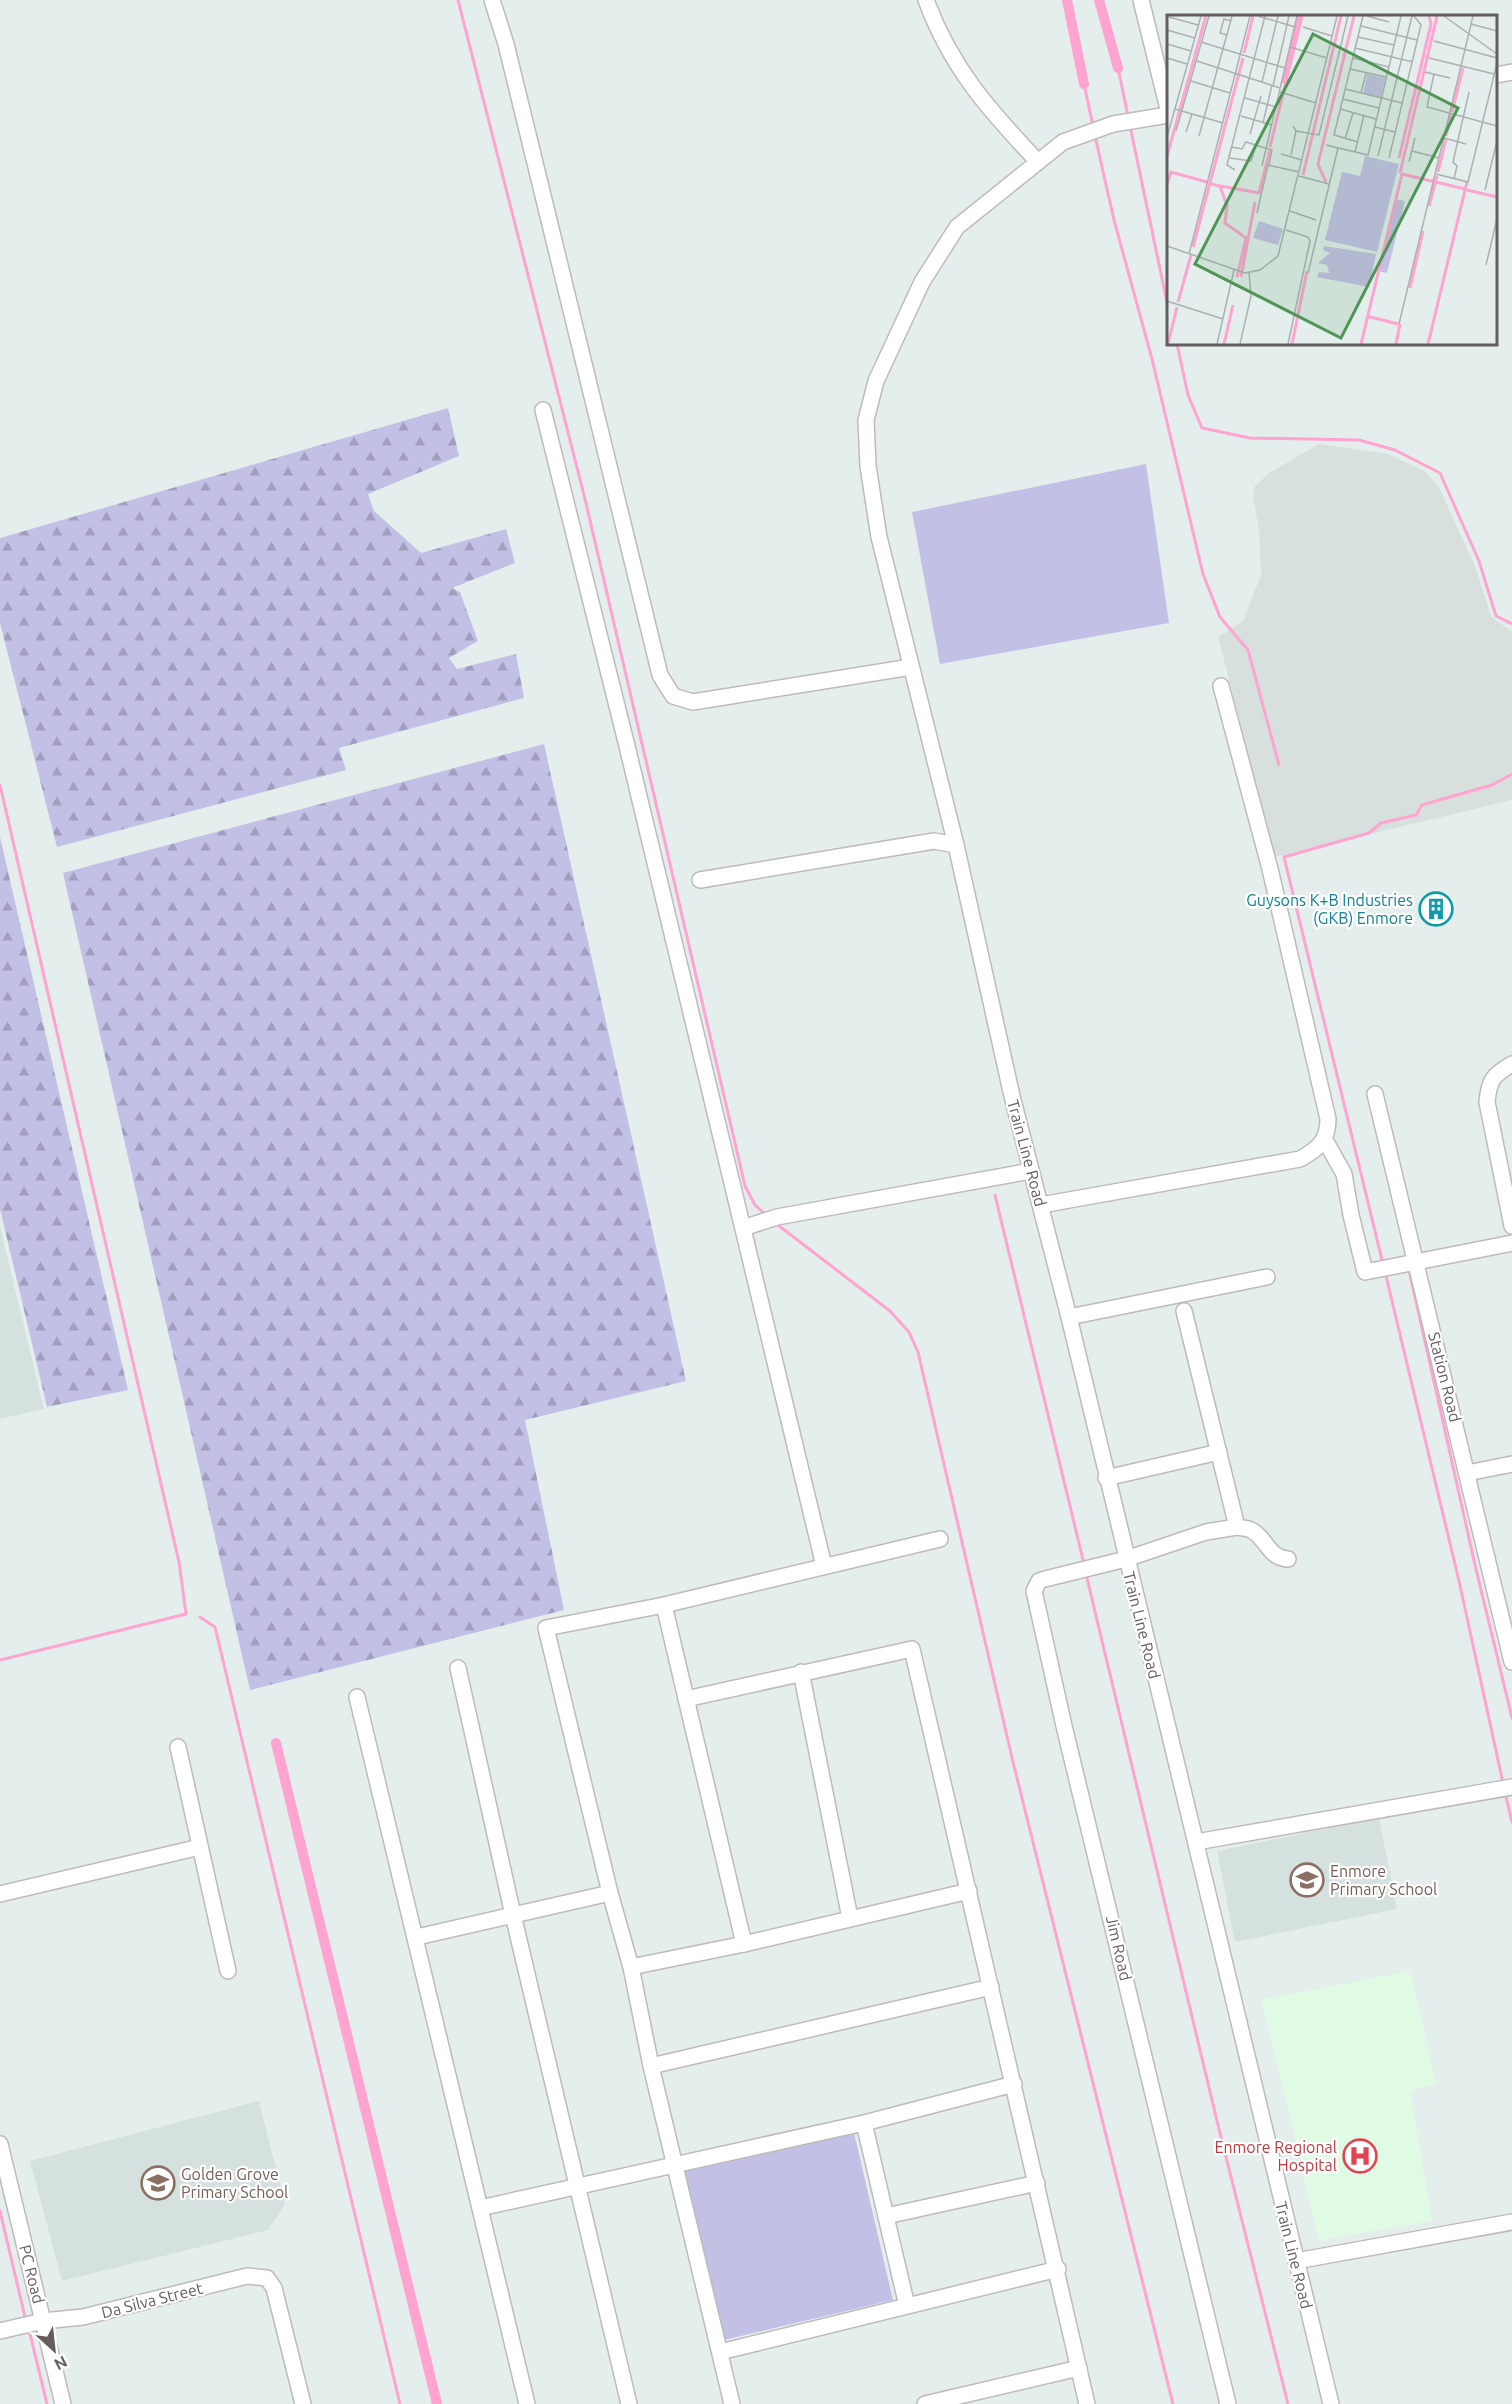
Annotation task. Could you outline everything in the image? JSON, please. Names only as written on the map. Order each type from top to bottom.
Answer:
[{"type":"street","points":[[492,0],[509,56],[660,675],[673,696],[693,702],[911,667]]},
{"type":"street","points":[[926,0],[963,75],[987,108],[1038,162]]},
{"type":"street","points":[[1141,0],[1167,105]]},
{"type":"street","points":[[1497,75],[1512,72]]},
{"type":"street","name":"Train Line Road","points":[[1167,115],[1113,124],[1064,142],[957,228],[922,282],[876,381],[866,420],[868,466],[879,537],[956,845],[1012,1096],[1069,1317],[1331,2404]]},
{"type":"street","points":[[543,410],[824,1566]]},
{"type":"street","points":[[1041,1205],[1300,1159],[1316,1150],[1325,1140],[1328,1132],[1326,1108],[1270,869],[1221,686]]},
{"type":"street","points":[[700,880],[934,841],[956,845]]},
{"type":"street","points":[[1512,1064],[1496,1074],[1488,1085],[1487,1102],[1512,1226]]},
{"type":"street","name":"Station Road","points":[[1375,1094],[1509,1640],[1512,1662]]},
{"type":"street","points":[[1325,1140],[1344,1174],[1365,1272],[1512,1243]]},
{"type":"street","points":[[743,1228],[777,1217],[1031,1172]]},
{"type":"street","points":[[1069,1317],[1267,1277]]},
{"type":"street","points":[[1184,1311],[1237,1527],[1251,1530],[1280,1559],[1288,1559]]},
{"type":"street","points":[[1106,1478],[1219,1452]]},
{"type":"street","points":[[1467,1473],[1512,1464]]},
{"type":"street","name":"Jim Road","points":[[1228,2404],[1064,1726],[1034,1591],[1039,1581],[1126,1559],[1206,1532],[1237,1527]]},
{"type":"street","points":[[732,2404],[651,2066],[631,1967],[610,1893],[546,1628],[664,1605],[940,1539]]},
{"type":"street","points":[[664,1605],[744,1944]]},
{"type":"street","points":[[686,1699],[912,1649],[1058,2269],[1087,2404]]},
{"type":"street","points":[[458,1668],[513,1915],[629,2404]]},
{"type":"street","points":[[801,1672],[850,1918]]},
{"type":"street","points":[[357,1697],[417,1937],[527,2404]]},
{"type":"street","points":[[178,1747],[228,1971]]},
{"type":"street","points":[[1196,1842],[1511,1787]]},
{"type":"street","points":[[0,1893],[200,1847]]},
{"type":"street","points":[[631,1967],[744,1944],[969,1892]]},
{"type":"street","points":[[417,1937],[610,1893]]},
{"type":"street","points":[[651,2066],[991,1987]]},
{"type":"street","points":[[480,2208],[864,2122],[1014,2084]]},
{"type":"street","points":[[864,2122],[907,2306]]},
{"type":"street","name":"PC Road","points":[[0,2144],[63,2404]]},
{"type":"street","points":[[886,2216],[1037,2184]]},
{"type":"street","points":[[1296,2261],[1512,2222]]},
{"type":"street","points":[[720,2352],[1058,2269]]},
{"type":"street","name":"Da Silva Street","points":[[0,2331],[44,2321],[83,2318],[247,2276],[267,2278],[274,2288],[303,2404]]},
{"type":"street","points":[[925,2404],[1079,2368]]},
{"type":"shaded area","points":[[1319,444],[1389,454],[1424,471],[1438,485],[1475,566],[1491,616],[1512,632],[1512,800],[1275,857],[1218,637],[1243,621],[1261,575],[1259,530],[1253,496],[1255,486],[1269,473]]},
{"type":"shaded area","points":[[0,1227],[44,1409],[0,1419]]},
{"type":"shaded area","name":"Enmore Primary School","points":[[1379,1818],[1397,1909],[1235,1942],[1217,1851]]},
{"type":"shaded area","name":"Enmore Regional Hospital","points":[[1410,1971],[1436,2084],[1410,2091],[1432,2221],[1319,2240],[1262,2000]]},
{"type":"shaded area","name":"Golden Grove Primary School","points":[[259,2101],[285,2204],[268,2230],[62,2281],[30,2161]]},
{"type":"green space","points":[[448,408],[459,456],[368,494],[374,511],[421,553],[506,529],[515,563],[452,588],[460,592],[478,641],[449,658],[457,669],[516,654],[524,698],[339,748],[346,770],[57,847],[0,623],[0,538]]},
{"type":"green space","points":[[1146,464],[1169,623],[940,664],[912,512]]},
{"type":"green space","points":[[544,744],[686,1381],[525,1420],[564,1610],[250,1690],[63,873]]},
{"type":"green space","points":[[0,837],[128,1390],[47,1407],[0,1209]]},
{"type":"green space","points":[[852,2124],[893,2300],[724,2340],[683,2164]]},
{"type":"waterway","points":[[458,0],[585,499],[745,1186],[755,1205],[767,1216]]},
{"type":"waterway","points":[[1067,0],[1084,84]]},
{"type":"waterway","points":[[1099,0],[1118,68]]},
{"type":"waterway","points":[[1118,68],[1128,116]]},
{"type":"waterway","points":[[1084,84],[1093,126]]},
{"type":"waterway","points":[[1130,126],[1167,302]]},
{"type":"waterway","points":[[1095,136],[1114,220],[1152,359],[1203,574],[1220,617],[1248,650],[1279,765]]},
{"type":"waterway","points":[[1177,345],[1188,395],[1202,428],[1250,438],[1359,440],[1395,450],[1440,473],[1479,561],[1496,616],[1512,624]]},
{"type":"waterway","points":[[1382,1260],[1284,857],[1369,833],[1381,823],[1416,815],[1422,805],[1492,785],[1512,774]]},
{"type":"waterway","points":[[0,785],[179,1562],[186,1614],[0,1660]]},
{"type":"waterway","points":[[995,1195],[1084,1564]]},
{"type":"waterway","points":[[774,1222],[890,1311],[909,1332],[918,1352],[1013,1762],[1173,2404]]},
{"type":"waterway","points":[[1409,1270],[1512,1718]]},
{"type":"waterway","points":[[1386,1276],[1459,1581],[1503,1783]]},
{"type":"waterway","points":[[1086,1574],[1217,2121],[1288,2404]]},
{"type":"waterway","points":[[200,1617],[215,1627],[400,2404]]},
{"type":"waterway","points":[[276,1743],[437,2404]]},
{"type":"waterway","points":[[1505,1793],[1512,1822]]},
{"type":"waterway","points":[[0,2211],[25,2317]]},
{"type":"waterway","points":[[30,2334],[47,2404]]},
{"type":"place","name":"Guysons K+B Industries (GKB) Enmore","points":[[1436,909]]},
{"type":"place","name":"Enmore Primary School","points":[[1307,1880]]},
{"type":"place","name":"Enmore Regional Hospital","points":[[1360,2156]]},
{"type":"place","name":"Golden Grove Primary School","points":[[158,2183]]}]
